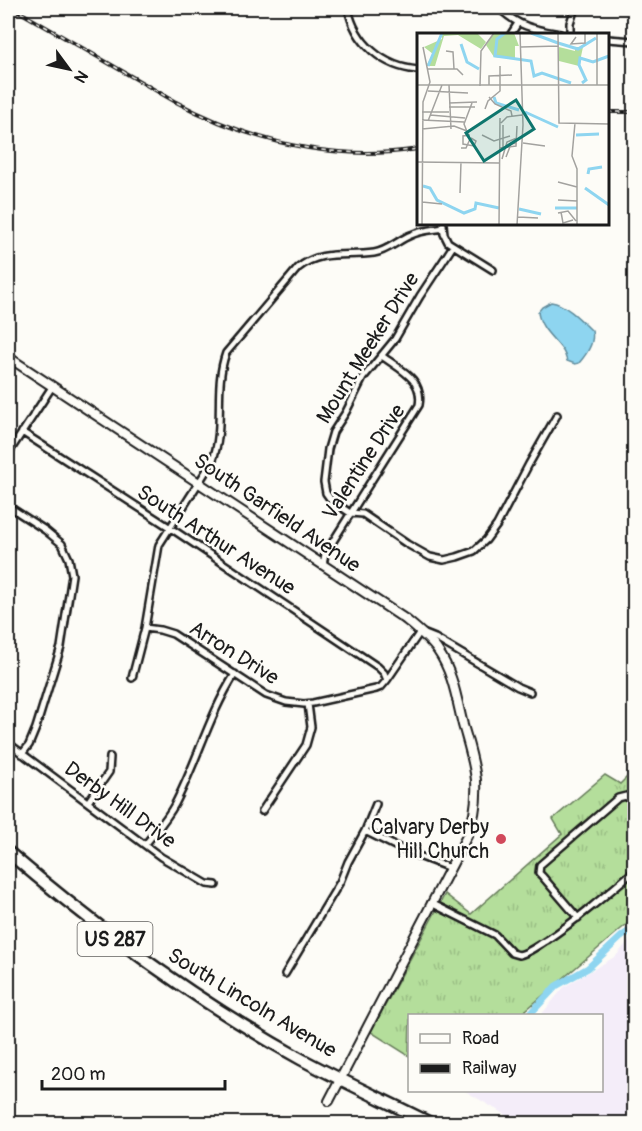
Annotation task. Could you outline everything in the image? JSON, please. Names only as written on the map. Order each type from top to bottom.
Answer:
[{"type":"highway","name":"South Lincoln Avenue","points":[[8,852],[132,951],[183,987],[276,1045],[432,1124]]},
{"type":"street","points":[[348,8],[357,33],[375,54],[395,66],[417,70]]},
{"type":"street","points":[[499,8],[518,23],[554,33]]},
{"type":"street","points":[[570,33],[570,23],[575,8]]},
{"type":"street","points":[[512,33],[518,23]]},
{"type":"street","points":[[609,39],[634,41]]},
{"type":"street","points":[[132,678],[145,628],[157,550],[169,527],[212,462],[217,450],[220,376],[226,353],[298,268],[321,255],[373,254],[417,232],[443,226],[445,238],[453,246],[493,270]]},
{"type":"street","name":"Mount Meeker Drive","points":[[453,246],[395,339],[363,378],[333,432],[327,449],[324,482],[326,493],[350,513],[363,514],[429,557],[444,560],[457,557],[474,551],[497,525],[557,416]]},
{"type":"street","name":"Valentine Drive","points":[[323,565],[325,554],[419,405],[420,393],[414,380],[381,356]]},
{"type":"street","name":"South Garfield Avenue","points":[[8,357],[405,619],[420,632],[435,638],[530,692]]},
{"type":"street","points":[[8,454],[52,387]]},
{"type":"street","name":"South Arthur Avenue","points":[[22,432],[378,667],[387,680]]},
{"type":"street","points":[[8,506],[62,544],[69,559],[72,576],[61,647],[36,728],[22,754]]},
{"type":"street","name":"Arron Drive","points":[[145,628],[173,634],[272,698],[308,704],[381,687],[420,632]]},
{"type":"street","points":[[329,1101],[468,834],[472,822],[476,801],[476,780],[450,674],[438,650],[420,632]]},
{"type":"street","points":[[145,845],[174,805],[213,712],[235,675]]},
{"type":"street","points":[[262,811],[306,746],[311,727],[308,704]]},
{"type":"street","name":"Derby Hill Drive","points":[[8,743],[161,857],[207,884],[216,885]]},
{"type":"street","points":[[88,802],[109,772],[110,757]]},
{"type":"street","points":[[578,918],[539,873],[540,866],[618,798],[626,796],[634,803]]},
{"type":"street","points":[[285,974],[340,882],[376,804]]},
{"type":"street","points":[[365,831],[396,847],[450,868]]},
{"type":"street","points":[[432,903],[495,935],[512,953],[519,955],[578,918],[634,871]]},
{"type":"shaded area","points":[[634,934],[634,1123],[519,1123],[467,1092],[603,1092],[603,1014],[542,1014],[564,987],[616,956]]},
{"type":"green space","points":[[634,770],[634,918],[521,1014],[408,1014],[408,1055],[371,1032],[445,894],[471,914],[562,834],[553,819],[605,775],[620,784]]},
{"type":"water","points":[[551,302],[568,309],[592,331],[591,344],[579,363],[567,361],[563,351],[541,323],[538,312]]},
{"type":"waterway","points":[[530,1014],[556,986],[588,968],[634,928]]},
{"type":"railway","points":[[13,8],[174,101],[232,127],[292,145],[323,150],[354,153],[417,149]]},
{"type":"railway","points":[[609,112],[634,112]]},
{"type":"place","name":"Calvary Derby Hill Church","points":[[501,839]]}]
